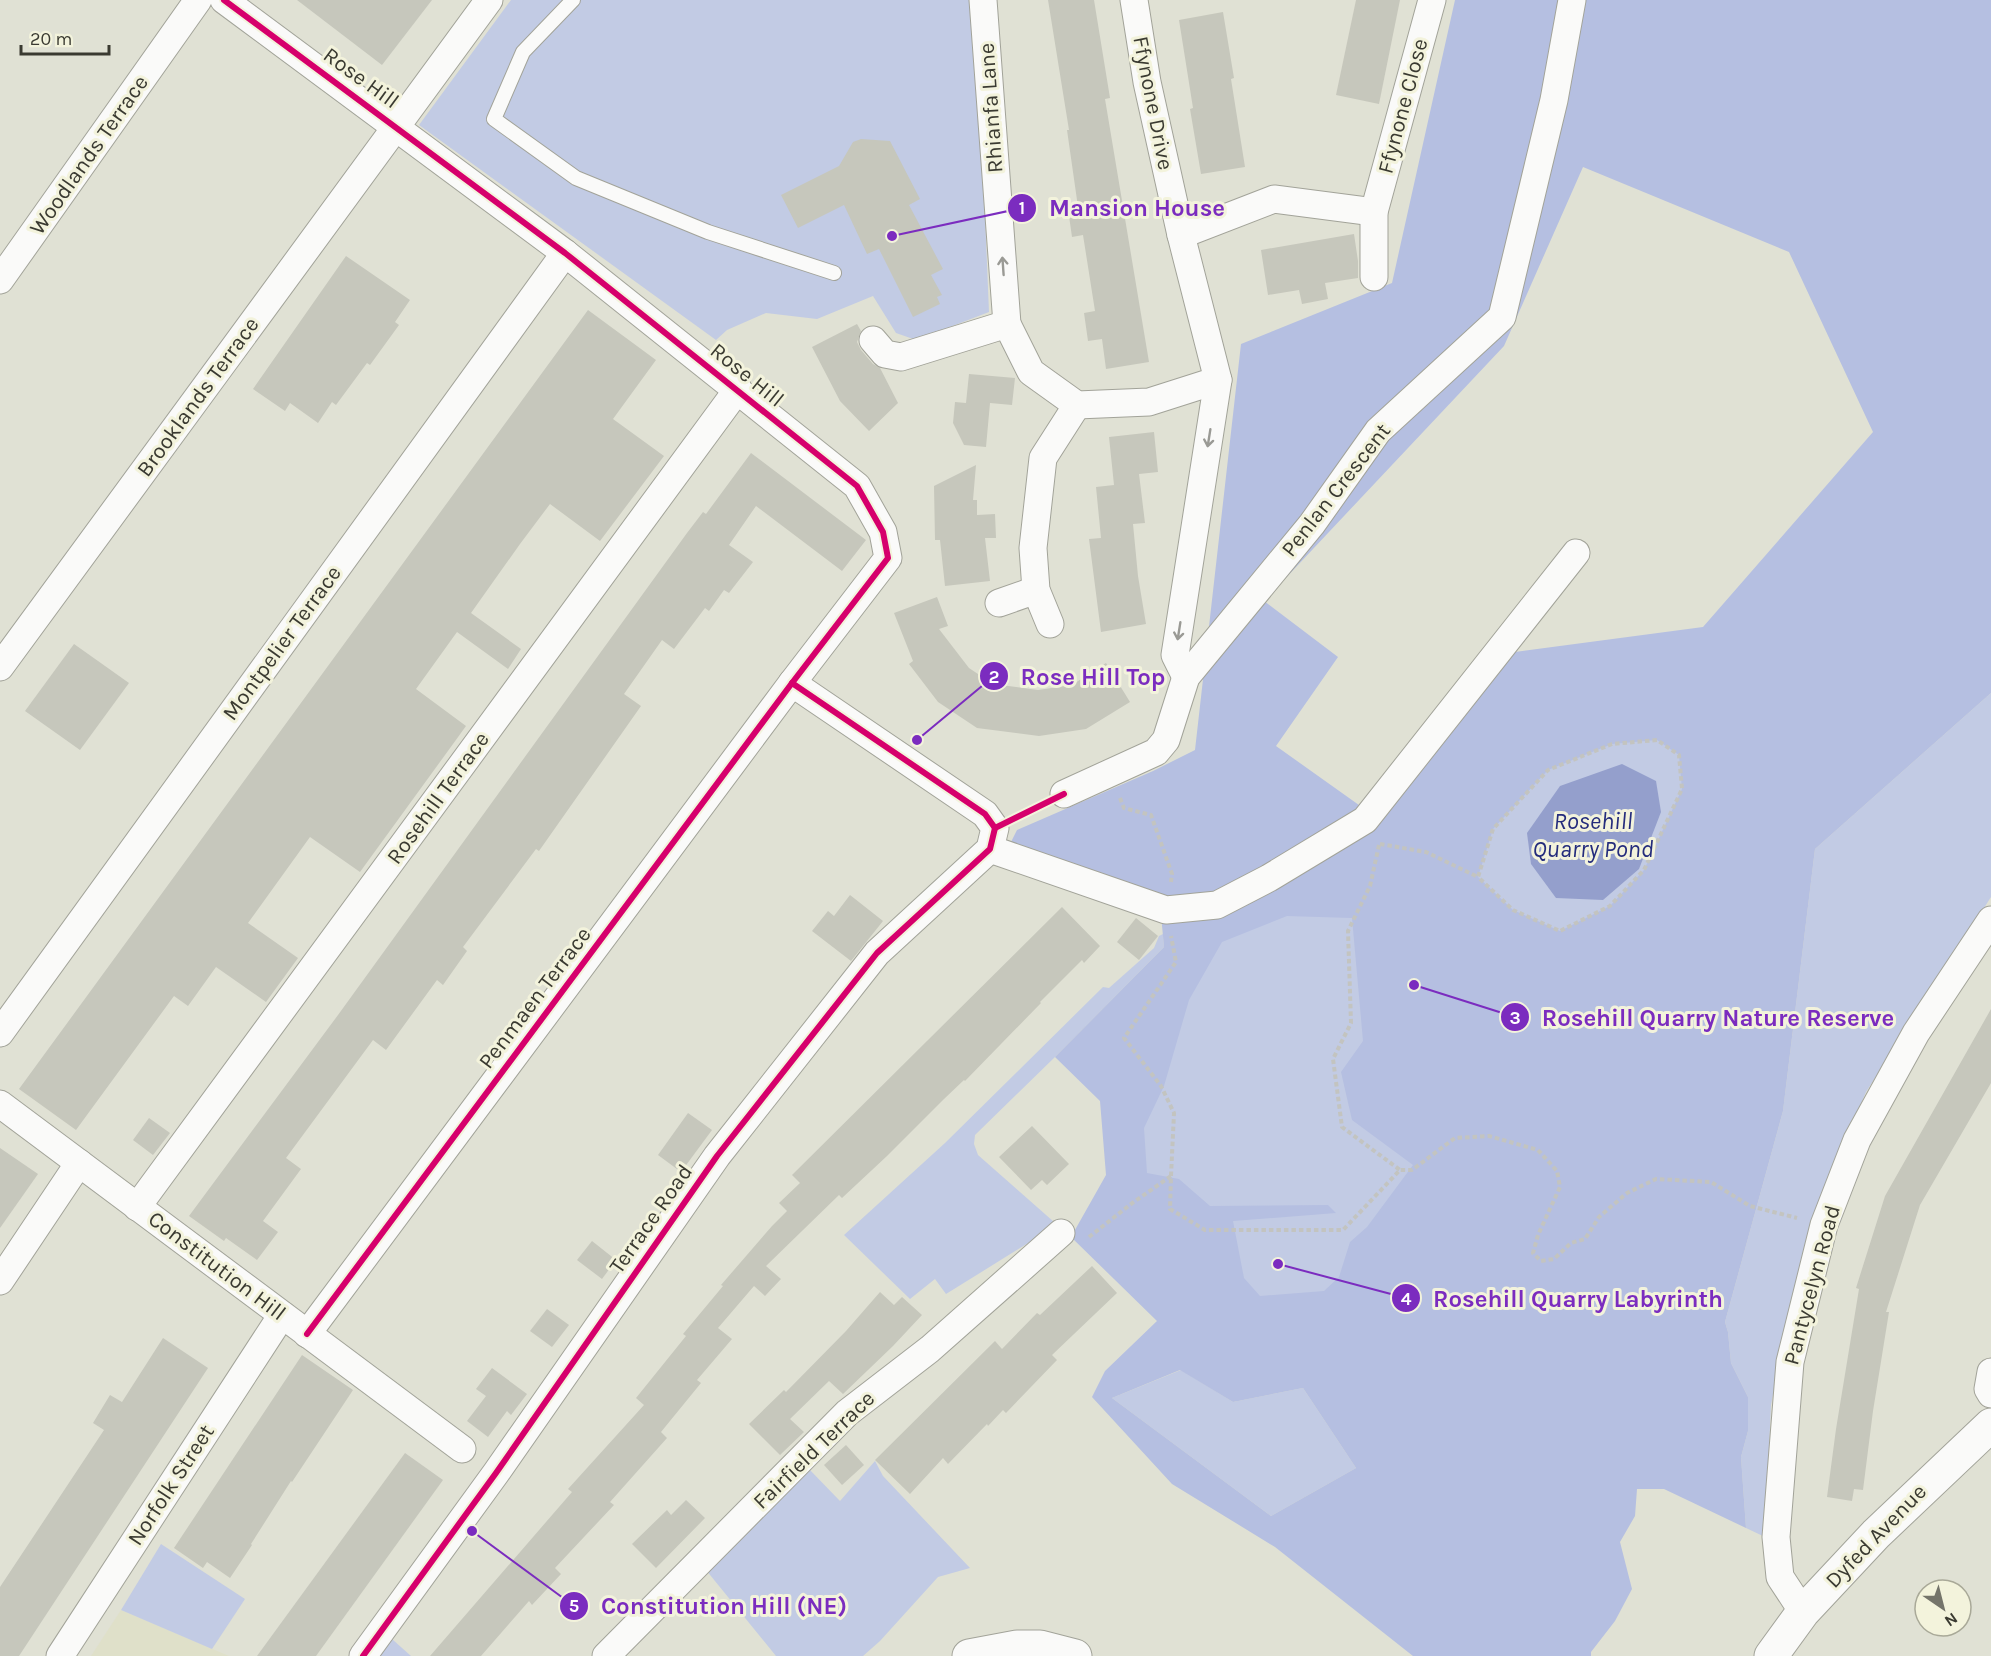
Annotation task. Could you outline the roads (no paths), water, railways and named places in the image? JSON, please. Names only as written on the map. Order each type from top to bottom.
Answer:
[{"type":"street","name":"Woodlands Terrace","points":[[0,280],[198,0]]},
{"type":"street","name":"Rose Hill","points":[[224,0],[565,253],[857,486],[883,532],[888,558],[792,683]]},
{"type":"street","name":"Brooklands Terrace","points":[[0,667],[489,0]]},
{"type":"street","name":"Rhianfa Lane","points":[[982,0],[1007,324]]},
{"type":"street","name":"Ffynone Drive","points":[[1134,0],[1148,82],[1181,235],[1218,380]]},
{"type":"street","name":"Ffynone Close","points":[[1374,277],[1374,212],[1432,0]]},
{"type":"street","name":"Penlan Crescent","points":[[1064,794],[1156,752],[1166,740],[1186,676],[1312,524],[1378,431],[1502,317],[1554,100],[1572,0]]},
{"type":"street","points":[[1181,235],[1274,199],[1374,212]]},
{"type":"street","name":"Montpelier Terrace","points":[[0,1033],[565,253]]},
{"type":"street","points":[[873,340],[885,354],[901,357],[1007,324],[1031,372],[1077,405],[1149,402],[1218,380],[1175,655],[1186,676]]},
{"type":"street","name":"Rosehill Terrace","points":[[137,1207],[738,389]]},
{"type":"street","points":[[1050,624],[1036,590],[1033,548],[1043,458],[1077,405]]},
{"type":"street","points":[[792,683],[986,814],[993,839],[1166,910],[1217,905],[1269,878],[1365,820],[1576,553]]},
{"type":"street","points":[[999,603],[1036,590]]},
{"type":"street","name":"Penmaen Terrace","points":[[308,1334],[792,683]]},
{"type":"street","name":"Terrace Road","points":[[363,1656],[496,1473],[724,1146],[877,953],[993,839]]},
{"type":"street","name":"Pantycelyn Road","points":[[1803,1612],[1780,1577],[1776,1537],[1790,1362],[1824,1225],[1857,1140],[1916,1033],[1991,920]]},
{"type":"street","name":"Constitution Hill","points":[[0,1104],[462,1449]]},
{"type":"street","points":[[0,1281],[79,1163]]},
{"type":"street","name":"Fairfield Terrace","points":[[606,1656],[847,1413],[930,1349],[1061,1233]]},
{"type":"street","name":"Norfolk Street","points":[[60,1656],[282,1315]]},
{"type":"street","points":[[1991,1372],[1988,1389],[1991,1394]]},
{"type":"street","name":"Dyfed Avenue","points":[[1771,1656],[1803,1612],[1876,1534],[1991,1425]]},
{"type":"street","points":[[969,1656],[1017,1647],[1040,1647],[1075,1656]]},
{"type":"lane","points":[[573,0],[523,52],[494,119],[576,178],[708,232],[834,273]]},
{"type":"water","name":"Rosehill Quarry Pond","points":[[1622,764],[1656,781],[1661,812],[1639,869],[1603,900],[1556,898],[1531,864],[1527,833],[1560,786]]},
{"type":"place","name":"Mansion House","points":[[892,236]]},
{"type":"place","name":"Rose Hill Top","points":[[917,740]]},
{"type":"place","name":"Rosehill Quarry Nature Reserve","points":[[1414,985]]},
{"type":"place","name":"Rosehill Quarry Labyrinth","points":[[1278,1264]]},
{"type":"place","name":"Constitution Hill (NE)","points":[[472,1531]]}]
